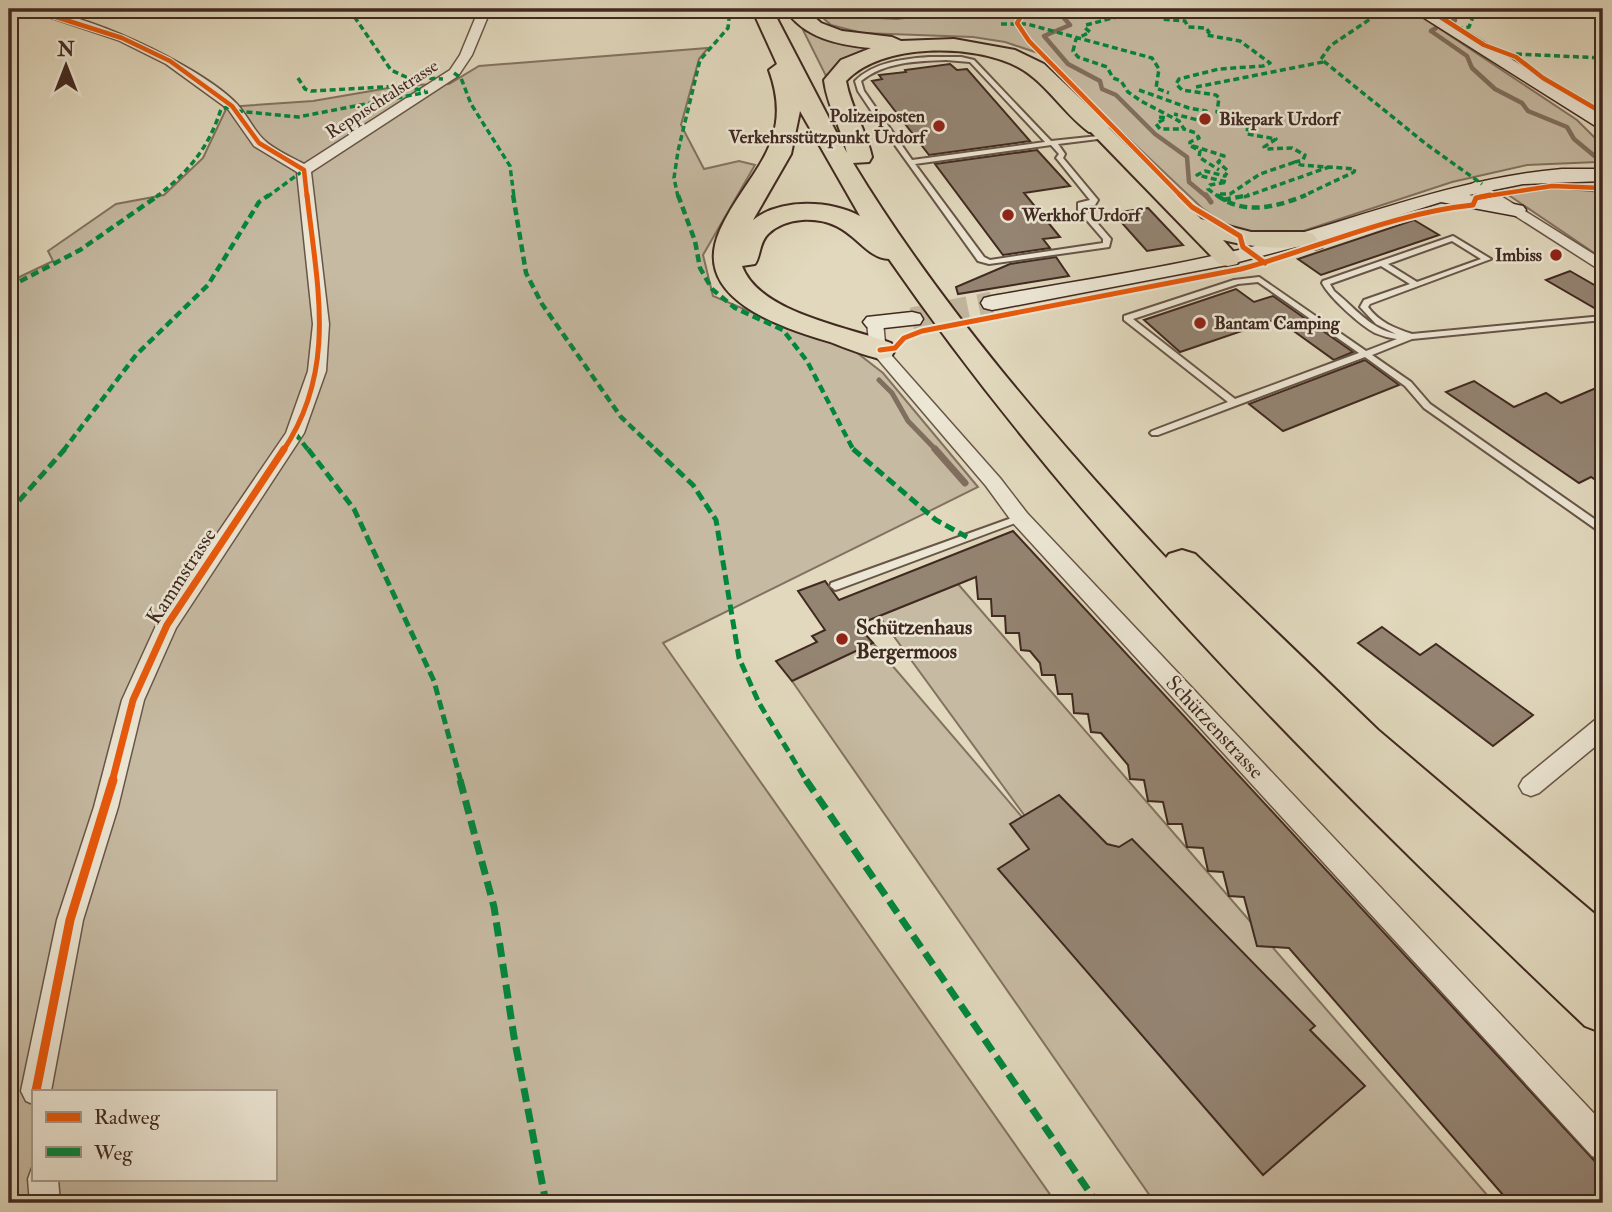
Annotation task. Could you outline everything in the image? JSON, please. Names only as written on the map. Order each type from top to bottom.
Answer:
[{"type":"highway","points":[[795,9],[807,23],[825,32],[864,41],[899,46],[955,46],[989,50],[1016,58],[1037,70],[1101,132]]},
{"type":"highway","points":[[772,16],[861,162],[926,259],[984,334],[1121,496],[1176,556],[1363,742],[1603,953]]},
{"type":"highway","points":[[772,16],[821,128],[878,222],[914,275],[995,382],[1061,463],[1184,603],[1340,761],[1603,1008]]},
{"type":"highway","points":[[772,16],[770,46],[787,94],[788,127],[774,166],[732,230],[726,254],[732,277],[761,305],[785,316],[878,336]]},
{"type":"highway","points":[[861,162],[855,135],[838,100],[835,80],[846,66],[854,61],[899,46]]},
{"type":"highway","points":[[878,336],[769,293],[756,281],[748,268],[745,257],[750,236],[769,220],[784,215],[830,214],[859,227],[914,275]]},
{"type":"main road","points":[[1419,9],[1603,123]]},
{"type":"main road","points":[[1101,132],[1228,259]]},
{"type":"main road","points":[[992,303],[1311,243],[1432,197],[1477,185],[1551,174],[1599,175]]},
{"type":"main road","points":[[1432,197],[1475,201],[1516,210]]},
{"type":"main road","points":[[1191,222],[1220,234],[1252,241],[1311,243]]},
{"type":"main road","points":[[878,336],[912,319]]},
{"type":"street","points":[[31,9],[122,38],[170,61],[232,106],[259,143],[304,170]]},
{"type":"street","name":"Reppischtalstrasse","points":[[304,170],[454,73],[466,55],[485,9]]},
{"type":"street","name":"Kammstrasse","points":[[36,1090],[70,920],[106,807],[133,700],[167,625],[295,433],[315,380],[321,324],[304,170]]},
{"type":"street","points":[[1477,185],[1603,267]]},
{"type":"street","name":"Schützenstrasse","points":[[878,336],[1020,518],[1603,1145]]},
{"type":"street","points":[[1531,786],[1603,727]]},
{"type":"street","points":[[43,1180],[45,1203]]},
{"type":"lane","points":[[948,58],[972,61],[1051,143],[1062,154],[1059,158],[1094,200],[1081,205],[1082,210],[1107,239],[1106,245],[989,262],[981,259],[861,91],[859,81],[864,73],[874,68],[948,58]]},
{"type":"lane","points":[[912,162],[1051,143],[1101,132]]},
{"type":"lane","points":[[1411,337],[1386,329],[1371,317],[1364,307],[1367,302],[1487,259],[1453,238],[1326,283],[1331,292],[1376,332],[1393,339],[1603,318]]},
{"type":"lane","points":[[1382,263],[1415,284]]},
{"type":"lane","points":[[1234,403],[1127,318],[1237,282],[1259,279],[1408,384],[1427,406],[1603,530]]},
{"type":"lane","points":[[1155,433],[1411,337]]},
{"type":"lane","points":[[835,586],[1020,518]]},
{"type":"shaded area","points":[[813,9],[841,9],[860,17],[897,19],[974,9],[1410,9],[1577,120],[1596,139],[1597,162],[1527,165],[1452,182],[1288,236],[1256,236],[1222,222],[1202,208],[1038,53],[1005,42],[973,37],[862,33],[831,25]]},
{"type":"shaded area","points":[[803,30],[828,38],[895,48],[843,61],[826,76]]},
{"type":"shaded area","points":[[708,48],[699,59],[681,125],[704,169],[739,161],[755,165],[703,255],[713,296],[780,324],[847,345],[883,373],[978,487],[663,643],[1056,1203],[9,1203],[9,282],[53,261],[48,251],[116,204],[164,195],[203,158],[227,107],[313,101],[406,85],[449,84],[479,66]]},
{"type":"shaded area","points":[[1557,188],[1603,192],[1603,259],[1507,194]]},
{"type":"shaded area","points":[[958,584],[1494,1203],[1155,1203],[792,681],[873,643],[1046,845],[879,616]]},
{"type":"building","points":[[950,64],[957,70],[967,69],[1030,141],[929,155],[872,81],[882,79],[879,75]]},
{"type":"building","name":"Werkhof Urdorf","points":[[1037,150],[1070,186],[1024,193],[1060,237],[1043,239],[1050,248],[1003,255],[935,164]]},
{"type":"building","points":[[1148,208],[1183,245],[1147,251],[1113,213]]},
{"type":"building","points":[[1414,220],[1439,235],[1321,275],[1298,259]]},
{"type":"building","points":[[1056,257],[1069,276],[958,294],[956,287],[1010,264]]},
{"type":"building","points":[[1570,271],[1603,290],[1603,313],[1546,280]]},
{"type":"building","name":"Bantam Camping","points":[[1236,289],[1254,302],[1273,296],[1353,352],[1334,360],[1277,319],[1180,352],[1144,320]]},
{"type":"building","points":[[1365,360],[1399,385],[1283,431],[1249,404]]},
{"type":"building","points":[[1474,381],[1514,407],[1546,393],[1561,403],[1603,385],[1603,485],[1591,477],[1579,483],[1446,392]]},
{"type":"building","points":[[1013,531],[1603,1170],[1603,1203],[1510,1203],[1289,948],[1257,946],[1244,897],[1229,896],[1223,872],[1208,871],[1203,848],[1187,847],[1182,824],[1168,824],[1163,802],[1148,801],[1144,780],[1130,779],[1128,765],[1101,733],[1091,732],[1088,714],[1074,713],[1072,694],[1058,694],[1055,675],[1042,675],[1040,663],[1030,651],[1021,650],[1019,633],[1006,633],[1005,616],[992,616],[991,599],[978,599],[976,577],[857,625],[873,643],[792,681],[776,661],[817,642],[812,636],[825,630],[798,591],[825,581],[839,600]]},
{"type":"building","points":[[1382,627],[1420,655],[1436,644],[1533,715],[1493,746],[1358,643]]},
{"type":"building","points":[[1059,795],[1107,844],[1119,847],[1132,839],[1315,1026],[1310,1030],[1365,1086],[1263,1175],[998,869],[1029,849],[1010,824]]},
{"type":"waterway","points":[[1091,9],[1063,17],[1070,25],[1044,36],[1068,64],[1100,81],[1102,89],[1116,95],[1155,134],[1187,157],[1189,182],[1207,197]]},
{"type":"waterway","points":[[1441,9],[1455,20],[1453,24]]},
{"type":"waterway","points":[[1436,28],[1431,31],[1467,56],[1472,68],[1495,89],[1522,103],[1528,111],[1567,127],[1574,139],[1603,163]]},
{"type":"waterway","points":[[1206,195],[1211,202]]},
{"type":"waterway","points":[[879,380],[892,393],[908,421],[937,451]]},
{"type":"waterway","points":[[935,449],[965,483]]},
{"type":"tunnel","points":[[912,319],[992,303]]},
{"type":"marked path","points":[[349,9],[391,70],[406,77],[443,79]]},
{"type":"marked path","points":[[730,9],[728,28],[700,60],[674,178],[679,202],[695,241],[700,268],[712,289],[735,308],[783,330],[807,361],[855,454],[936,520],[967,537]]},
{"type":"marked path","points":[[848,9],[870,17],[967,9]]},
{"type":"marked path","points":[[1147,9],[1086,25],[1085,28],[1090,32],[1076,39],[1073,51],[1078,57],[1107,67],[1113,78],[1121,81],[1128,92],[1179,121],[1184,129],[1196,133],[1199,138],[1190,142],[1190,145],[1224,156],[1218,162],[1228,171],[1225,176],[1205,171],[1197,175],[1227,182],[1210,185],[1208,189],[1230,204],[1262,208],[1294,200],[1354,172],[1355,169],[1350,167],[1301,165],[1295,162],[1303,160],[1305,155],[1292,148],[1266,149],[1264,147],[1276,139],[1247,134],[1248,124],[1245,119],[1217,112],[1219,98],[1216,95],[1182,90],[1176,84],[1179,79],[1219,69],[1263,66],[1270,63],[1240,41],[1211,38],[1206,35],[1209,32],[1206,28],[1188,27],[1185,21],[1162,19],[1168,14],[1160,9]]},
{"type":"marked path","points":[[1168,14],[1181,12],[1178,9]]},
{"type":"marked path","points":[[1385,9],[1330,46],[1321,59],[1426,144],[1482,184]]},
{"type":"marked path","points":[[1457,29],[1469,27],[1476,9]]},
{"type":"marked path","points":[[1001,24],[1027,24],[1152,58],[1159,69],[1156,88],[1169,93]]},
{"type":"marked path","points":[[1516,54],[1603,58]]},
{"type":"marked path","points":[[1196,87],[1323,62]]},
{"type":"marked path","points":[[454,73],[461,78],[471,104],[510,166],[519,242],[526,273],[542,304],[621,417],[693,485],[716,520],[739,658],[759,703],[788,754],[1097,1203]]},
{"type":"marked path","points":[[298,78],[305,89],[311,91],[402,86],[425,91]]},
{"type":"marked path","points":[[1139,90],[1189,108],[1206,111],[1200,115],[1210,123],[1174,114]]},
{"type":"marked path","points":[[237,111],[298,117],[428,92]]},
{"type":"marked path","points":[[9,287],[80,250],[160,194],[198,158],[212,137],[221,109],[232,106]]},
{"type":"marked path","points":[[1159,117],[1166,118],[1156,124],[1160,129],[1184,129]]},
{"type":"marked path","points":[[1191,146],[1200,151],[1199,157],[1219,170]]},
{"type":"marked path","points":[[1220,194],[1230,194],[1260,174],[1295,162]]},
{"type":"marked path","points":[[1223,200],[1237,199],[1329,167]]},
{"type":"marked path","points":[[9,512],[58,458],[136,355],[208,285],[259,202],[304,170]]},
{"type":"marked path","points":[[295,433],[354,509],[434,681],[494,907],[514,1037],[546,1203]]},
{"type":"cycle path","points":[[31,9],[122,38],[170,61],[232,106],[259,143],[304,170],[321,324],[317,371],[295,433],[167,625],[133,700],[106,807],[70,920],[36,1090]]},
{"type":"cycle path","points":[[1026,9],[1017,23],[1029,41],[1192,207],[1240,236],[1243,247],[1265,263]]},
{"type":"cycle path","points":[[1428,9],[1484,45],[1516,57],[1543,78],[1603,113]]},
{"type":"cycle path","points":[[880,350],[895,348],[904,338],[922,331],[1241,269],[1293,255],[1432,209],[1473,205],[1476,198],[1482,196],[1552,186],[1603,188]]},
{"type":"place","name":"Bikepark Urdorf","points":[[1205,119]]},
{"type":"place","name":"Polizeiposten Verkehrsstützpunkt Urdorf","points":[[939,126]]},
{"type":"place","name":"Werkhof Urdorf","points":[[1008,215]]},
{"type":"place","name":"Imbiss","points":[[1556,255]]},
{"type":"place","name":"Bantam Camping","points":[[1200,323]]},
{"type":"place","name":"Schützenhaus Bergermoos","points":[[842,639]]}]
